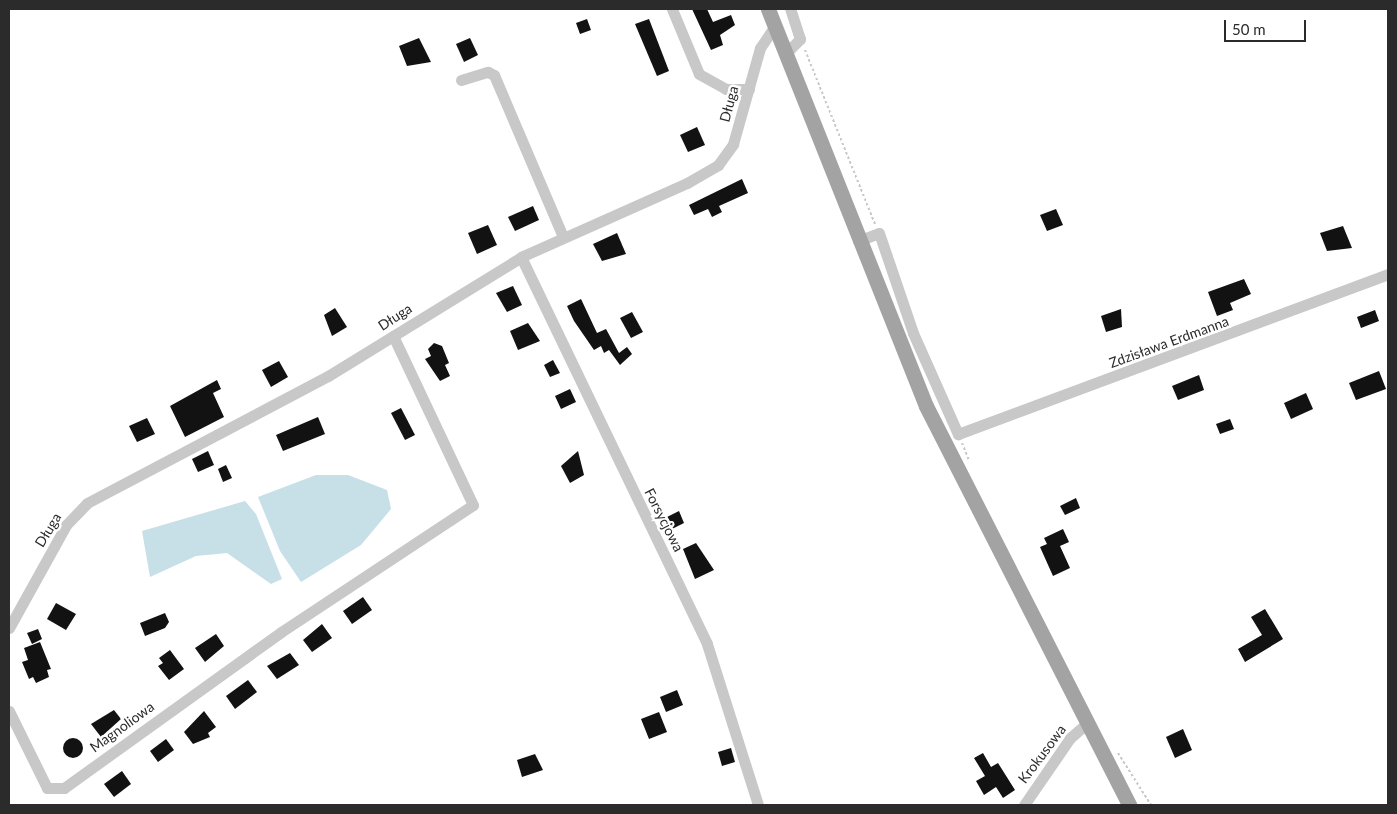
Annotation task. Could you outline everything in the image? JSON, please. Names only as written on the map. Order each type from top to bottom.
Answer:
[{"type":"main road","points":[[768,9],[858,241],[926,406],[1129,805]]},
{"type":"street","points":[[672,9],[699,74],[726,89],[749,89]]},
{"type":"street","points":[[786,53],[800,38],[790,9]]},
{"type":"street","name":"Długa","points":[[9,628],[66,525],[87,502],[328,376],[521,257],[679,187],[718,165],[733,144],[765,36],[775,26]]},
{"type":"street","points":[[461,80],[488,72],[500,86],[563,237]]},
{"type":"street","points":[[858,241],[879,233]]},
{"type":"street","name":"Zdzisława Erdmanna","points":[[879,233],[913,333],[958,434],[1388,274]]},
{"type":"street","name":"Forsycjowa","points":[[521,257],[707,644],[758,805]]},
{"type":"street","name":"Magnoliowa","points":[[9,711],[43,783],[47,788],[64,788],[281,632],[473,506],[421,391],[393,336]]},
{"type":"street","name":"Krokusowa","points":[[1024,805],[1070,738],[1087,723]]},
{"type":"path","points":[[800,38],[879,233]]},
{"type":"water","points":[[316,475],[348,475],[387,490],[391,509],[361,545],[301,582],[280,551],[258,497]]},
{"type":"water","points":[[245,501],[256,514],[282,579],[271,584],[227,553],[196,556],[150,577],[142,531]]},
{"type":"building","points":[[692,9],[707,9],[713,22],[731,15],[735,25],[720,35],[723,45],[711,50]]},
{"type":"building","points":[[587,19],[591,30],[580,34],[576,23]]},
{"type":"building","points":[[649,19],[669,71],[657,76],[635,24]]},
{"type":"building","points":[[419,38],[431,62],[407,66],[399,46]]},
{"type":"building","points":[[470,38],[478,55],[464,62],[456,44]]},
{"type":"building","points":[[697,127],[705,145],[688,152],[680,135]]},
{"type":"building","points":[[742,179],[748,193],[719,206],[722,212],[712,217],[708,209],[694,215],[689,205]]},
{"type":"building","points":[[533,206],[539,220],[515,231],[508,217]]},
{"type":"building","points":[[1056,209],[1063,225],[1047,231],[1040,215]]},
{"type":"building","points":[[488,225],[497,245],[477,254],[468,233]]},
{"type":"building","points":[[1343,226],[1352,248],[1327,251],[1320,233]]},
{"type":"building","points":[[617,233],[626,254],[602,261],[593,244]]},
{"type":"building","points":[[1244,279],[1251,294],[1230,303],[1233,310],[1217,316],[1208,292]]},
{"type":"building","points":[[513,286],[522,305],[507,312],[496,293]]},
{"type":"building","points":[[581,299],[597,333],[606,329],[619,353],[627,347],[632,354],[620,365],[609,350],[604,353],[601,346],[594,350],[574,321],[567,306]]},
{"type":"building","points":[[335,308],[347,327],[332,336],[324,315]]},
{"type":"building","points":[[1121,309],[1122,327],[1106,332],[1101,316]]},
{"type":"building","points":[[1375,310],[1379,321],[1361,328],[1357,317]]},
{"type":"building","points":[[632,312],[643,332],[631,338],[620,318]]},
{"type":"building","points":[[528,323],[540,341],[518,350],[510,331]]},
{"type":"building","points":[[434,343],[442,346],[449,363],[445,365],[450,376],[440,381],[425,359],[431,356],[428,349]]},
{"type":"building","points":[[553,360],[560,373],[550,377],[544,365]]},
{"type":"building","points":[[279,361],[288,377],[271,387],[262,370]]},
{"type":"building","points":[[1379,371],[1386,389],[1356,400],[1349,383]]},
{"type":"building","points":[[1199,375],[1204,390],[1178,400],[1172,386]]},
{"type":"building","points":[[217,380],[221,389],[213,393],[224,417],[185,437],[170,406]]},
{"type":"building","points":[[570,389],[576,402],[561,409],[555,396]]},
{"type":"building","points":[[1306,393],[1313,409],[1291,419],[1284,403]]},
{"type":"building","points":[[401,408],[415,435],[405,440],[391,413]]},
{"type":"building","points":[[318,417],[325,434],[283,451],[276,435]]},
{"type":"building","points":[[147,418],[155,434],[137,442],[129,426]]},
{"type":"building","points":[[1230,419],[1234,429],[1220,434],[1216,424]]},
{"type":"building","points":[[208,451],[214,465],[198,472],[192,459]]},
{"type":"building","points":[[578,451],[584,475],[570,483],[561,466]]},
{"type":"building","points":[[226,465],[232,478],[223,482],[218,469]]},
{"type":"building","points":[[1076,498],[1080,508],[1065,515],[1060,506]]},
{"type":"building","points":[[679,511],[684,523],[666,532],[661,520]]},
{"type":"building","points":[[1063,529],[1069,542],[1060,546],[1070,568],[1053,576],[1040,547],[1047,544],[1044,538]]},
{"type":"building","points":[[696,543],[714,570],[695,579],[683,549]]},
{"type":"building","points":[[363,597],[372,610],[352,624],[343,611]]},
{"type":"building","points":[[56,603],[76,614],[66,630],[47,619]]},
{"type":"building","points":[[1265,609],[1283,639],[1245,662],[1238,649],[1262,635],[1251,617]]},
{"type":"building","points":[[165,613],[169,622],[165,628],[145,636],[140,623]]},
{"type":"building","points":[[322,624],[332,638],[312,652],[303,640]]},
{"type":"building","points":[[38,629],[42,639],[32,644],[27,633]]},
{"type":"building","points":[[216,634],[224,646],[205,662],[195,648]]},
{"type":"building","points":[[40,642],[51,669],[47,670],[49,677],[36,683],[33,677],[29,679],[22,662],[28,660],[24,648]]},
{"type":"building","points":[[170,650],[184,669],[169,680],[158,666],[163,663],[159,658]]},
{"type":"building","points":[[290,653],[299,665],[277,679],[267,666]]},
{"type":"building","points":[[248,680],[257,692],[235,709],[226,696]]},
{"type":"building","points":[[677,690],[683,705],[666,712],[660,697]]},
{"type":"building","points":[[114,710],[121,719],[101,737],[91,724]]},
{"type":"building","points":[[204,711],[216,727],[208,733],[210,737],[193,744],[184,732]]},
{"type":"building","points":[[659,712],[667,732],[649,739],[641,719]]},
{"type":"building","points":[[1183,729],[1192,750],[1175,758],[1166,737]]},
{"type":"building","points":[[73,738],[80,741],[83,748],[80,755],[73,758],[66,755],[63,748],[66,741]]},
{"type":"building","points":[[166,739],[174,750],[158,762],[150,751]]},
{"type":"building","points":[[731,748],[735,762],[722,766],[718,752]]},
{"type":"building","points":[[983,753],[991,767],[998,763],[1015,790],[1003,798],[996,787],[984,795],[976,781],[985,776],[974,758]]},
{"type":"building","points":[[535,754],[543,770],[522,777],[517,760]]},
{"type":"building","points":[[122,771],[131,784],[114,797],[104,784]]}]
